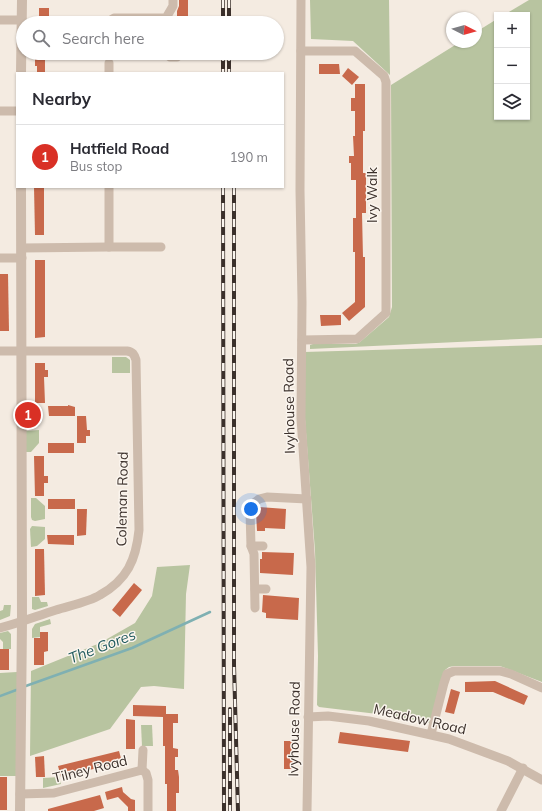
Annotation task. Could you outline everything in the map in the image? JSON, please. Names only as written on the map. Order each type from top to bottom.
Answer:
[{"type":"street","points":[[22,0],[22,16]]},
{"type":"street","points":[[169,16],[173,6],[173,0]]},
{"type":"street","name":"Ivyhouse Road","points":[[301,0],[300,190],[302,418],[311,567],[307,811]]},
{"type":"street","points":[[0,20],[16,20]]},
{"type":"street","name":"Ivy Walk","points":[[301,51],[355,51],[384,76],[386,82],[386,313],[356,339],[302,340]]},
{"type":"street","points":[[22,60],[22,72]]},
{"type":"street","points":[[109,72],[110,60]]},
{"type":"street","points":[[0,111],[16,111]]},
{"type":"street","points":[[20,811],[22,620],[21,188]]},
{"type":"street","points":[[109,188],[109,246]]},
{"type":"street","points":[[0,258],[22,253],[109,246],[161,247]]},
{"type":"street","points":[[0,351],[21,350]]},
{"type":"street","name":"Coleman Road","points":[[0,628],[99,596],[114,586],[124,576],[132,562],[137,547],[139,530],[136,360],[134,354],[127,351],[21,350]]},
{"type":"street","points":[[255,608],[254,554],[251,546],[250,511],[254,503],[259,499],[267,497],[307,499]]},
{"type":"street","points":[[251,546],[263,546]]},
{"type":"street","points":[[255,589],[266,589]]},
{"type":"street","points":[[431,734],[447,674],[454,671],[500,671],[511,674],[542,688]]},
{"type":"street","name":"Meadow Road","points":[[308,717],[328,716],[364,720],[431,734],[473,747],[523,768],[542,780]]},
{"type":"street","name":"Tilney Road","points":[[142,770],[143,750]]},
{"type":"street","points":[[500,811],[523,768]]},
{"type":"street","name":"Tilney Road","points":[[20,794],[54,793],[142,770]]},
{"type":"street","name":"Tilney Road","points":[[142,770],[146,773],[148,780],[148,811]]},
{"type":"green space","points":[[310,0],[389,0],[390,75],[353,41],[311,39]]},
{"type":"green space","points":[[529,0],[542,0],[542,338],[310,349],[310,345],[313,344],[356,344],[389,317],[392,307],[391,85],[450,48],[482,48],[482,28],[494,21],[494,120],[530,120],[530,12],[509,12]]},
{"type":"green space","points":[[542,345],[542,682],[500,666],[449,667],[445,670],[430,723],[394,716],[319,707],[317,705],[318,656],[315,551],[305,419],[304,352]]},
{"type":"green space","points":[[112,357],[126,357],[130,360],[130,373],[112,373]]},
{"type":"green space","points":[[25,404],[33,404],[40,412],[39,426],[27,426],[25,422]]},
{"type":"green space","points":[[39,430],[39,443],[31,452],[26,452],[26,431]]},
{"type":"green space","points":[[31,498],[36,498],[45,506],[45,519],[35,521],[32,520]]},
{"type":"green space","points":[[32,526],[45,527],[45,539],[37,546],[31,547],[30,529]]},
{"type":"green space","points":[[190,565],[186,594],[184,689],[154,686],[141,687],[110,729],[30,756],[31,671],[100,643],[135,623],[152,596],[157,567]]},
{"type":"green space","points":[[32,597],[39,597],[41,602],[47,602],[48,606],[35,610],[32,609]]},
{"type":"green space","points":[[4,605],[11,605],[10,616],[0,620],[0,611],[3,610]]},
{"type":"green space","points":[[50,619],[51,624],[40,627],[40,637],[32,638],[32,629],[35,624]]},
{"type":"green space","points":[[8,631],[11,634],[11,649],[3,649],[3,642],[0,639],[0,633]]},
{"type":"green space","points":[[17,672],[17,776],[0,776],[0,673]]},
{"type":"green space","points":[[141,725],[152,725],[153,746],[142,746]]},
{"type":"green space","points":[[59,777],[61,784],[43,788],[43,778]]},
{"type":"building","points":[[179,0],[188,0],[188,16],[177,16]]},
{"type":"building","points":[[39,8],[49,8],[49,16],[39,16]]},
{"type":"building","points":[[35,60],[45,60],[45,72],[37,72],[37,66],[35,66]]},
{"type":"building","points":[[319,64],[339,64],[340,74],[319,74]]},
{"type":"building","points":[[348,68],[359,77],[352,85],[342,76]]},
{"type":"building","points":[[355,84],[365,84],[363,173],[366,173],[366,213],[362,213],[363,257],[365,257],[365,307],[349,321],[342,313],[355,302],[353,218],[356,218],[356,180],[351,180],[351,163],[349,163],[349,156],[354,156],[353,136],[355,136],[355,111],[351,111],[351,98],[355,98]]},
{"type":"building","points":[[34,188],[44,188],[44,235],[35,235]]},
{"type":"building","points":[[35,260],[45,260],[45,337],[35,338]]},
{"type":"building","points":[[0,274],[8,274],[9,331],[0,331]]},
{"type":"building","points":[[320,315],[341,315],[341,325],[321,326]]},
{"type":"building","points":[[35,363],[45,363],[45,370],[48,370],[48,377],[44,377],[45,403],[35,403]]},
{"type":"building","points":[[68,405],[75,407],[75,416],[49,416],[48,406]]},
{"type":"building","points":[[77,416],[86,416],[87,430],[90,430],[90,436],[86,436],[86,443],[77,443]]},
{"type":"building","points":[[48,443],[74,443],[74,453],[48,453]]},
{"type":"building","points":[[34,456],[44,456],[44,476],[48,476],[48,483],[44,483],[44,496],[35,496]]},
{"type":"building","points":[[48,499],[75,499],[75,509],[48,509]]},
{"type":"building","points":[[259,507],[286,509],[285,529],[265,528],[265,531],[257,531],[256,512]]},
{"type":"building","points":[[77,509],[87,509],[86,535],[77,536]]},
{"type":"building","points":[[47,535],[74,535],[74,545],[48,544]]},
{"type":"building","points":[[35,549],[44,549],[45,595],[35,596]]},
{"type":"building","points":[[262,552],[294,553],[293,575],[260,573],[260,559],[262,559]]},
{"type":"building","points":[[134,583],[142,590],[120,617],[112,610]]},
{"type":"building","points":[[263,595],[299,598],[298,620],[266,618],[266,613],[262,612]]},
{"type":"building","points":[[40,632],[48,632],[48,651],[44,652],[44,665],[34,665],[34,638],[40,638]]},
{"type":"building","points":[[0,649],[9,649],[9,670],[0,670]]},
{"type":"building","points":[[495,681],[528,696],[524,705],[493,692],[465,692],[465,682]]},
{"type":"building","points":[[451,689],[460,692],[454,714],[445,712]]},
{"type":"building","points":[[133,705],[166,706],[166,714],[178,714],[178,723],[173,723],[173,748],[178,749],[178,757],[175,757],[175,770],[178,770],[179,777],[179,793],[176,793],[176,811],[167,811],[165,746],[163,746],[163,717],[133,716]]},
{"type":"building","points":[[126,719],[135,720],[135,749],[126,749]]},
{"type":"building","points":[[340,732],[410,741],[408,752],[338,743]]},
{"type":"building","points":[[284,741],[294,741],[294,769],[284,769]]},
{"type":"building","points":[[119,751],[122,762],[61,777],[58,766]]},
{"type":"building","points":[[44,756],[45,777],[36,777],[35,757]]},
{"type":"building","points":[[0,777],[7,777],[7,810],[0,810]]},
{"type":"building","points":[[122,787],[123,792],[131,799],[135,800],[135,811],[128,811],[128,807],[118,797],[107,800],[105,792]]},
{"type":"building","points":[[100,795],[104,808],[94,811],[48,811],[48,809]]},
{"type":"waterway","name":"The Gores","points":[[23,687],[132,648],[210,612]]},
{"type":"waterway","name":"The Gores","points":[[0,696],[19,689]]},
{"type":"railway","points":[[223,0],[223,16]]},
{"type":"railway","points":[[229,0],[229,16]]},
{"type":"railway","points":[[223,60],[223,72]]},
{"type":"railway","points":[[229,60],[229,72]]},
{"type":"railway","points":[[223,188],[224,811]]},
{"type":"railway","points":[[234,188],[234,665],[238,811]]},
{"type":"railway","points":[[230,709],[230,811]]},
{"type":"place","name":"Hatfield Road","points":[[28,415]]}]
